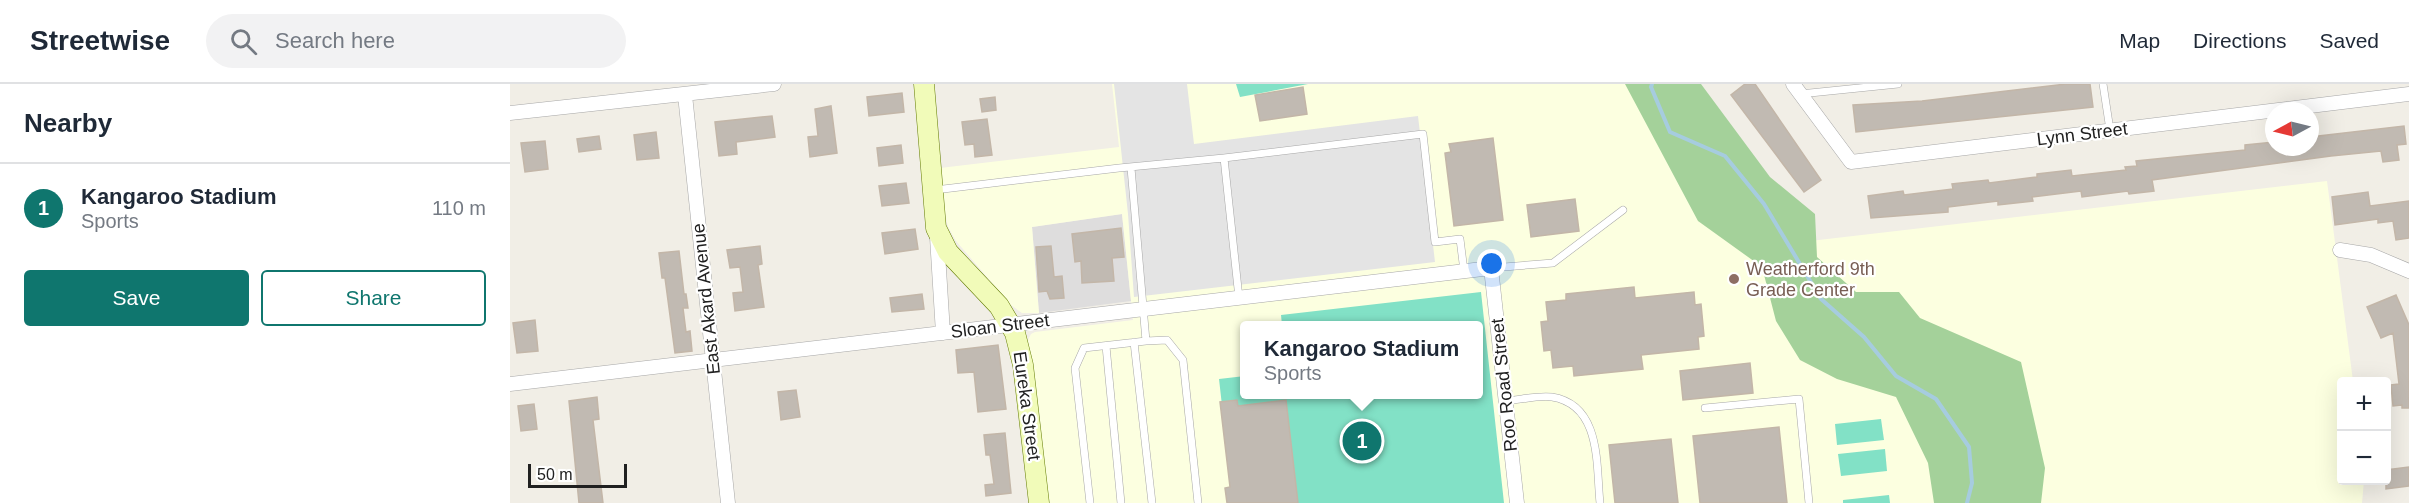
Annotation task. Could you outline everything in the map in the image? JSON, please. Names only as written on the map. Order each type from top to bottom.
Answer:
[{"type":"street","points":[[510,113],[662,91],[685,95],[774,84]]},
{"type":"street","name":"Eureka Street","points":[[924,84],[943,333]]},
{"type":"street","name":"Lynn Street","points":[[1796,89],[1851,162],[2409,94]]},
{"type":"street","name":"East Akard Avenue","points":[[685,95],[728,503]]},
{"type":"street","name":"Eureka Street","points":[[936,228],[948,252],[999,306],[1015,333],[1023,365],[1039,503]]},
{"type":"street","points":[[2340,250],[2371,255],[2409,272]]},
{"type":"street","name":"Sloan Street","points":[[510,384],[1491,268]]},
{"type":"street","name":"Roo Road Street","points":[[1491,268],[1517,503]]},
{"type":"lane","points":[[1796,89],[1898,84]]},
{"type":"lane","points":[[2103,84],[2110,130]]},
{"type":"lane","points":[[932,190],[1423,134],[1435,242],[1460,239],[1464,271]]},
{"type":"lane","points":[[1224,158],[1239,298]]},
{"type":"lane","points":[[1131,168],[1146,341]]},
{"type":"lane","points":[[1491,268],[1553,263],[1623,210]]},
{"type":"lane","points":[[1090,503],[1075,368],[1083,348],[1167,340],[1183,360],[1198,503]]},
{"type":"lane","points":[[1134,342],[1152,503]]},
{"type":"lane","points":[[1106,346],[1121,503]]},
{"type":"lane","points":[[1505,401],[1550,397],[1564,400],[1586,418],[1592,431],[1600,503]]},
{"type":"lane","points":[[1706,408],[1799,399],[1809,503]]},
{"type":"shaded area","name":"Weatherford 9th Grade Center","points":[[1112,84],[1652,84],[1810,241],[2327,181],[2352,377],[2337,377],[2337,485],[2364,485],[2362,503],[1047,503],[1028,340],[1035,332],[1133,320],[1122,214],[1032,227],[1039,313],[1022,313],[1011,305],[956,241],[948,227],[943,204],[940,168],[1119,147]]},
{"type":"shaded area","points":[[1114,84],[1187,84],[1194,144],[1418,116],[1435,262],[1134,297]]},
{"type":"shaded area","points":[[1122,214],[1131,301],[1039,313],[1032,227]]},
{"type":"green space","points":[[1236,84],[1308,84],[1240,97]]},
{"type":"green space","points":[[1625,84],[1701,84],[1770,177],[1815,214],[1817,257],[1856,292],[1899,292],[1920,318],[2021,362],[2045,468],[2041,503],[1934,503],[1928,463],[1896,397],[1837,379],[1800,360],[1776,321],[1762,267],[1698,221]]},
{"type":"green space","points":[[1481,292],[1504,503],[1233,503],[1219,379],[1240,377],[1240,399],[1483,399],[1483,321],[1282,321],[1281,315]]},
{"type":"green space","points":[[1881,419],[1884,440],[1837,445],[1835,424]]},
{"type":"green space","points":[[1885,449],[1887,471],[1841,476],[1838,454]]},
{"type":"green space","points":[[1889,495],[1890,503],[1843,503],[1843,500]]},
{"type":"building","points":[[1745,84],[1755,84],[1821,180],[1804,192],[1731,95]]},
{"type":"building","points":[[2066,84],[2090,84],[2093,107],[1856,132],[1853,105],[1922,101]]},
{"type":"building","points":[[1303,87],[1307,114],[1260,121],[1255,95]]},
{"type":"building","points":[[902,93],[904,112],[869,116],[867,97]]},
{"type":"building","points":[[995,97],[996,110],[982,112],[980,99]]},
{"type":"building","points":[[831,106],[837,153],[810,157],[808,137],[818,136],[815,109]]},
{"type":"building","points":[[772,116],[775,137],[736,142],[737,154],[719,156],[715,122]]},
{"type":"building","points":[[987,119],[992,155],[975,157],[974,144],[965,145],[962,122]]},
{"type":"building","points":[[2404,126],[2406,144],[2397,145],[2399,160],[2383,162],[2381,151],[2331,156],[2152,180],[2154,191],[2129,194],[2128,191],[2082,197],[2081,191],[2032,197],[2033,201],[1998,205],[1998,201],[1948,207],[1948,212],[1871,218],[1868,196],[1903,191],[1904,195],[1953,189],[1952,184],[1988,180],[1989,183],[2071,170],[2072,176],[2126,170],[2125,167],[2137,166],[2136,161],[2245,150],[2245,145],[2265,143],[2265,156],[2319,156],[2319,136]]},
{"type":"building","points":[[656,132],[659,158],[637,160],[634,135]]},
{"type":"building","points":[[599,136],[601,149],[579,152],[577,139]]},
{"type":"building","points":[[1493,138],[1503,220],[1454,226],[1445,153],[1451,152],[1449,144]]},
{"type":"building","points":[[545,141],[548,169],[525,172],[521,143]]},
{"type":"building","points":[[901,145],[903,163],[879,166],[877,148]]},
{"type":"building","points":[[906,183],[909,203],[882,206],[879,186]]},
{"type":"building","points":[[2368,192],[2370,206],[2409,201],[2409,238],[2396,240],[2393,221],[2378,223],[2378,219],[2335,225],[2332,197]]},
{"type":"building","points":[[1575,199],[1579,231],[1531,237],[1527,205]]},
{"type":"building","points":[[1121,228],[1124,257],[1112,258],[1114,281],[1082,283],[1081,261],[1075,262],[1072,234]]},
{"type":"building","points":[[915,229],[918,249],[885,254],[882,233]]},
{"type":"building","points":[[760,246],[762,264],[758,265],[764,307],[735,311],[733,293],[743,292],[740,267],[730,268],[727,250]]},
{"type":"building","points":[[1051,246],[1054,277],[1062,276],[1064,298],[1050,299],[1047,291],[1039,292],[1036,247]]},
{"type":"building","points":[[679,251],[688,308],[683,308],[686,332],[690,331],[692,351],[675,353],[665,278],[662,278],[659,253]]},
{"type":"building","points":[[1634,287],[1635,298],[1694,292],[1695,305],[1701,304],[1704,336],[1698,337],[1699,349],[1641,355],[1643,369],[1574,376],[1573,366],[1553,368],[1551,350],[1544,351],[1541,322],[1548,321],[1546,302],[1566,300],[1566,294]]},
{"type":"building","points":[[922,294],[924,309],[892,312],[890,298]]},
{"type":"building","points":[[2396,295],[2409,325],[2409,408],[2402,408],[2402,405],[2393,406],[2391,385],[2399,384],[2393,333],[2381,338],[2367,307]]},
{"type":"building","points":[[535,320],[538,351],[517,353],[513,323]]},
{"type":"building","points":[[998,345],[1006,409],[978,412],[974,372],[958,373],[956,350]]},
{"type":"building","points":[[1750,363],[1753,393],[1683,400],[1680,371]]},
{"type":"building","points":[[796,390],[800,417],[781,420],[778,392]]},
{"type":"building","points":[[597,397],[599,419],[593,420],[603,503],[579,503],[569,401]]},
{"type":"building","points":[[1237,400],[1238,406],[1286,400],[1298,503],[1227,503],[1225,488],[1230,487],[1220,402]]},
{"type":"building","points":[[534,404],[537,429],[521,431],[518,406]]},
{"type":"building","points":[[1779,427],[1787,503],[1700,503],[1693,436]]},
{"type":"building","points":[[1005,433],[1011,493],[986,496],[985,485],[994,484],[990,455],[986,455],[984,435]]},
{"type":"building","points":[[1671,439],[1678,503],[1615,503],[1609,445]]},
{"type":"building","points":[[2409,467],[2409,486],[2386,489],[2386,485],[2391,485],[2391,469]]},
{"type":"waterway","points":[[1652,84],[1651,87],[1670,132],[1725,156],[1764,204],[1821,299],[1864,337],[1896,376],[1936,399],[1969,447],[1972,483],[1967,503]]},
{"type":"place","name":"Weatherford 9th Grade Center","points":[[1734,279]]},
{"type":"place","name":"Kangaroo Stadium","points":[[1362,441]]}]
